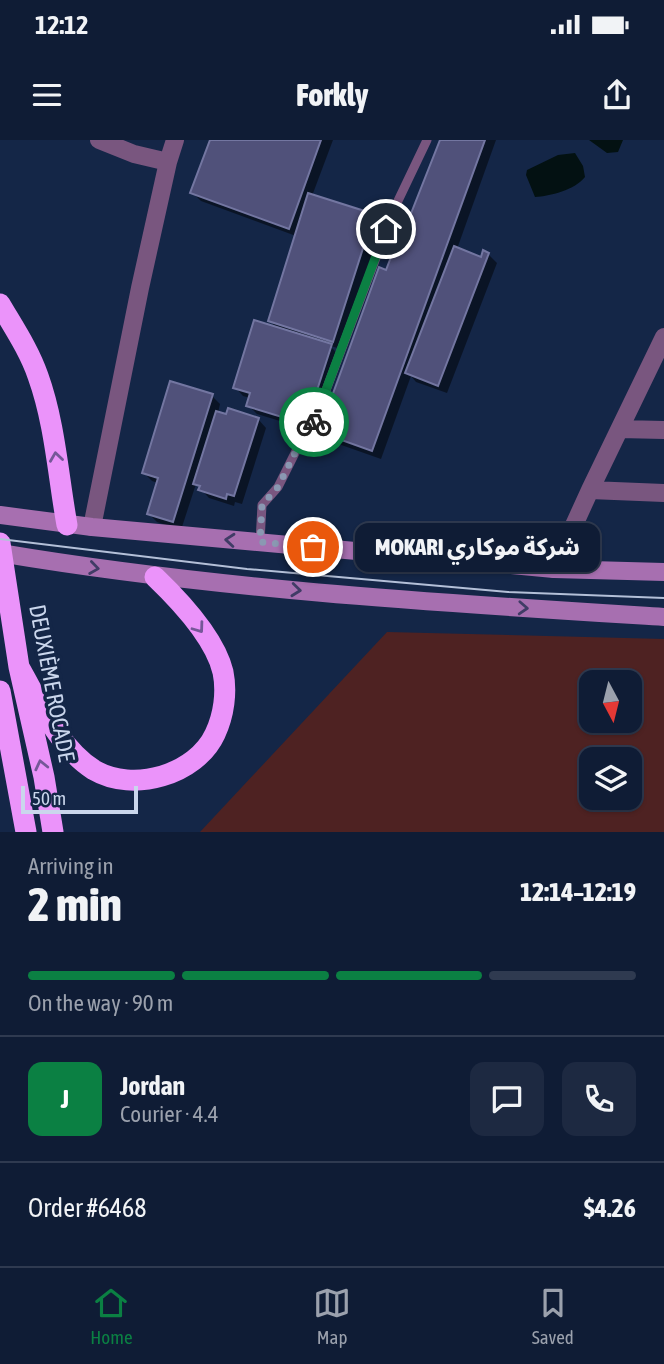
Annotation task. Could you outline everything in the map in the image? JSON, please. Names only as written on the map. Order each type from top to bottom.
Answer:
[{"type":"highway","points":[[0,304],[25,346],[44,393],[66,524]]},
{"type":"highway","name":"DEUXIÈME ROCADE","points":[[0,543],[19,667],[44,777],[53,832]]},
{"type":"highway","points":[[19,667],[66,744],[94,769],[114,778],[131,780],[167,774],[184,766],[207,747],[215,735],[221,719],[225,688],[222,669],[212,645],[155,577]]},
{"type":"highway","points":[[0,691],[26,832]]},
{"type":"main road","points":[[0,515],[38,522],[554,569],[664,572]]},
{"type":"main road","points":[[0,553],[155,577],[408,601],[664,617]]},
{"type":"street","points":[[99,140],[168,162]]},
{"type":"street","points":[[92,527],[123,366],[175,140]]},
{"type":"street","points":[[554,569],[664,337]]},
{"type":"street","points":[[620,429],[664,430]]},
{"type":"street","points":[[590,490],[664,493]]},
{"type":"lane","points":[[260,542],[262,505],[278,487],[314,422],[396,205],[427,140]]},
{"type":"shaded area","points":[[589,140],[623,140],[618,152],[607,153]]},
{"type":"shaded area","points":[[575,153],[583,166],[585,177],[581,182],[555,194],[535,197],[526,175],[527,170],[558,155]]},
{"type":"shaded area","points":[[387,632],[664,639],[664,832],[200,832]]},
{"type":"building","points":[[210,140],[321,140],[289,229],[190,193]]},
{"type":"building","points":[[440,140],[485,140],[372,451],[319,432],[379,267],[386,270],[396,244],[388,241],[391,233],[399,235],[403,226],[394,227],[398,217],[408,221]]},
{"type":"building","points":[[308,193],[374,214],[333,342],[268,321]]},
{"type":"building","points":[[454,246],[481,257],[483,250],[489,253],[438,386],[405,373]]},
{"type":"building","points":[[254,320],[332,344],[311,409],[300,405],[295,421],[246,406],[250,393],[233,388]]},
{"type":"building","points":[[170,381],[213,394],[173,522],[147,514],[158,478],[142,473]]},
{"type":"building","points":[[228,408],[259,418],[234,496],[227,494],[226,499],[198,490],[200,486],[193,484],[216,411],[226,414]]},
{"type":"tram line","points":[[0,539],[247,569],[508,592],[664,598]]},
{"type":"way so far","points":[[313,547],[260,542],[260,515],[262,505],[278,487],[314,422]]},
{"type":"place","name":"MOKARI شركة موكاري","points":[[313,547]]},
{"type":"route","points":[[314,422],[386,229]]}]
